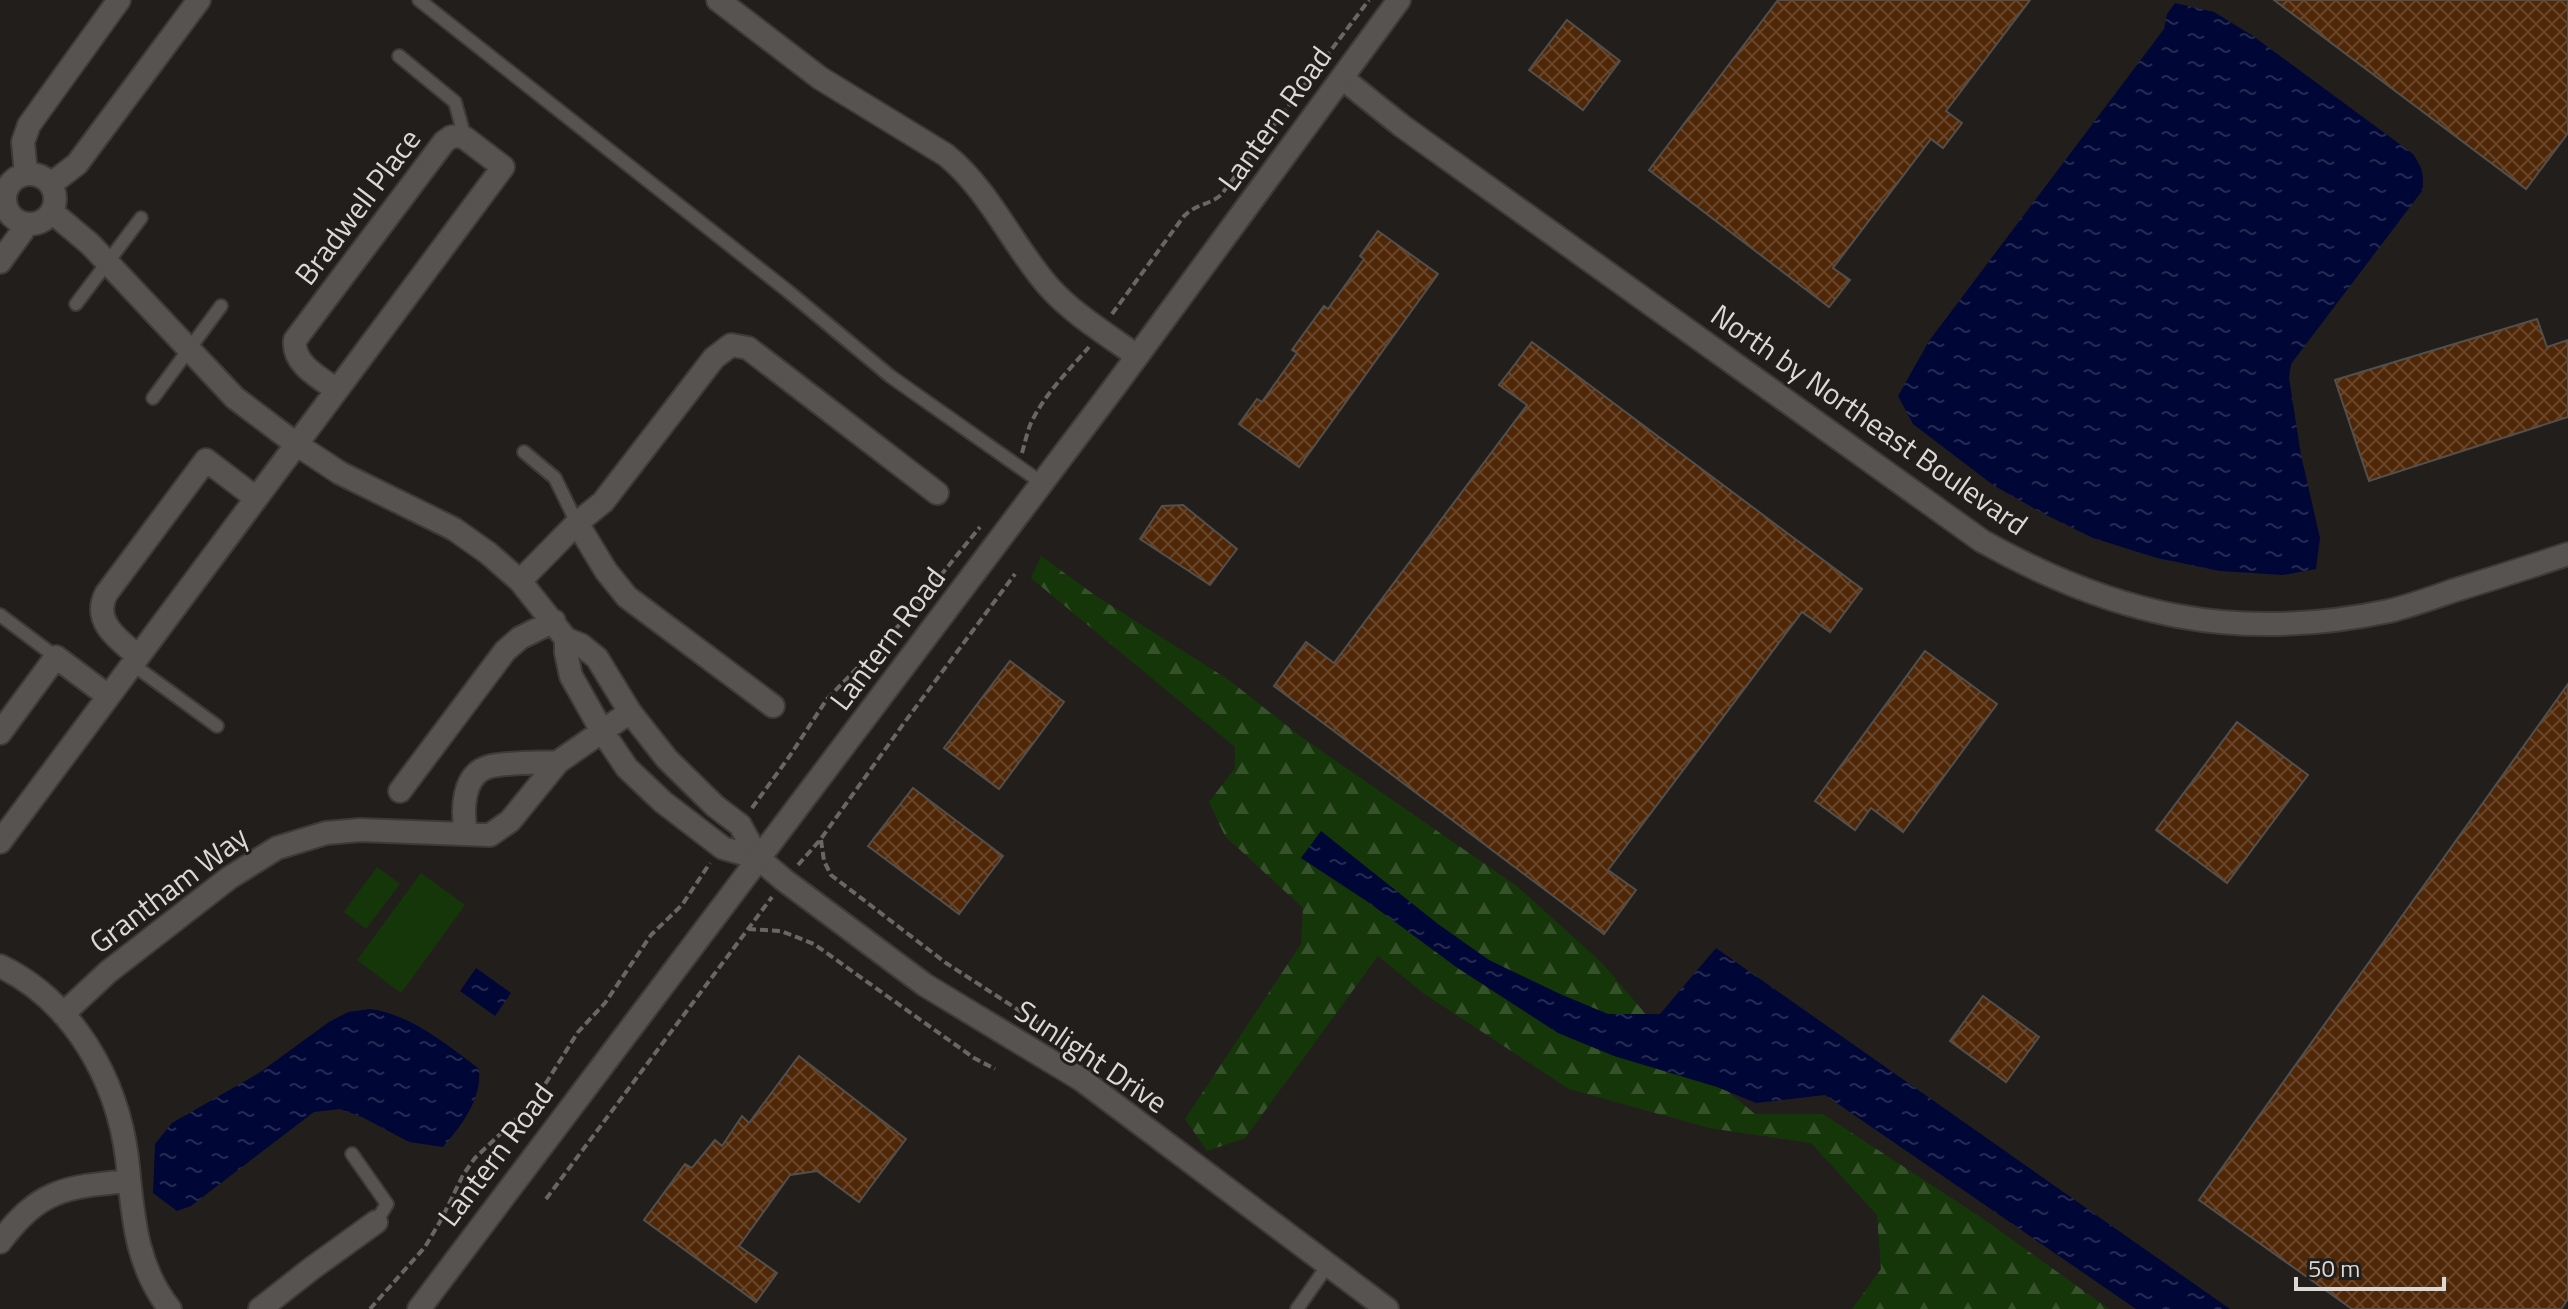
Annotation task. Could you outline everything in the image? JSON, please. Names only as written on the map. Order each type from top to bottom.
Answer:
[{"type":"street","points":[[26,174],[23,142],[29,125],[119,0]]},
{"type":"street","points":[[51,184],[77,164],[199,0]]},
{"type":"street","points":[[718,0],[820,78],[959,165],[982,192],[1050,289],[1137,356]]},
{"type":"street","name":"Lantern Road","points":[[419,1309],[1042,483],[1399,0]]},
{"type":"street","name":"North by Northeast Boulevard","points":[[1342,78],[1402,126],[1982,541],[2079,589],[2150,612],[2197,620],[2257,625],[2309,623],[2393,610],[2567,556]]},
{"type":"street","name":"Bradwell Place","points":[[0,842],[108,696],[337,390],[503,167],[465,138],[451,137],[444,142],[295,340],[294,349],[301,362],[337,390]]},
{"type":"street","points":[[26,174],[39,175],[51,184],[55,198],[52,212],[41,222],[27,225],[13,218],[2,205],[11,181],[26,174]]},
{"type":"street","points":[[52,212],[90,244],[235,398],[296,444],[351,479],[454,529],[520,581],[560,630],[597,658],[630,712],[667,759],[691,784],[740,825],[758,858]]},
{"type":"street","points":[[0,262],[27,225]]},
{"type":"street","points":[[520,581],[577,523],[603,502],[714,358],[731,345],[748,348],[937,493]]},
{"type":"street","points":[[135,660],[102,618],[101,602],[115,581],[206,460],[256,498]]},
{"type":"street","points":[[577,523],[606,571],[627,597],[773,706]]},
{"type":"street","points":[[560,630],[571,676],[627,768],[642,784],[723,848],[758,858]]},
{"type":"street","points":[[400,791],[505,651],[520,638],[560,630]]},
{"type":"street","points":[[0,733],[56,657],[108,696]]},
{"type":"street","name":"Grantham Way","points":[[63,1014],[108,972],[217,887],[277,848],[326,833],[360,830],[490,835],[510,821],[558,762],[630,712]]},
{"type":"street","points":[[466,833],[463,814],[470,781],[486,767],[558,762]]},
{"type":"street","name":"Sunlight Drive","points":[[758,858],[925,985],[1082,1080],[1387,1309]]},
{"type":"street","points":[[0,966],[48,998],[99,1064],[121,1122],[136,1240],[149,1273],[170,1309]]},
{"type":"street","points":[[4,1229],[47,1196],[63,1189],[129,1181]]},
{"type":"street","points":[[260,1309],[376,1222]]},
{"type":"lane","points":[[419,0],[878,366],[1042,483]]},
{"type":"lane","points":[[399,56],[455,102],[465,138]]},
{"type":"lane","points":[[76,304],[141,218]]},
{"type":"lane","points":[[153,398],[221,306]]},
{"type":"lane","points":[[524,452],[555,478],[577,523]]},
{"type":"lane","points":[[0,615],[56,657]]},
{"type":"lane","points":[[135,660],[217,726]]},
{"type":"lane","points":[[352,1154],[387,1204],[376,1222]]},
{"type":"lane","points":[[1297,1309],[1328,1265]]},
{"type":"path","points":[[1020,468],[1031,424],[1047,398],[1184,216],[1196,206],[1221,195],[1369,0]]},
{"type":"path","points":[[740,825],[827,699],[906,618],[987,520]]},
{"type":"path","points":[[820,840],[821,853],[831,875],[946,963],[1040,1024]]},
{"type":"path","points":[[370,1309],[425,1247],[475,1158],[534,1102],[578,1032],[605,1003],[651,935],[682,905],[723,848]]},
{"type":"path","points":[[748,929],[781,931],[814,944],[974,1058],[995,1069]]},
{"type":"green space","points":[[1041,556],[1096,596],[1229,680],[1300,736],[1518,887],[1602,963],[1673,1046],[1755,1114],[1823,1114],[1982,1218],[2109,1309],[1852,1309],[1881,1269],[1877,1215],[1811,1143],[1709,1128],[1569,1089],[1423,993],[1378,956],[1245,1138],[1207,1151],[1185,1119],[1301,944],[1303,908],[1225,836],[1209,802],[1235,768],[1235,747],[1031,578]]},
{"type":"green space","points":[[377,867],[400,884],[366,929],[344,912]]},
{"type":"green space","points":[[421,873],[465,905],[401,993],[357,960]]},
{"type":"water","points":[[2175,3],[2214,12],[2253,36],[2413,154],[2422,172],[2422,191],[2291,364],[2289,378],[2301,455],[2320,538],[2316,569],[2283,575],[2220,571],[2157,558],[2093,538],[1993,485],[1913,424],[1898,396],[1929,341],[2164,29],[2167,14]]},
{"type":"water","points":[[1321,831],[1438,924],[1489,960],[1608,1014],[1660,1014],[1716,948],[2230,1309],[2136,1309],[1825,1095],[1756,1103],[1717,1087],[1614,1056],[1558,1033],[1459,969],[1368,902],[1301,858]]},
{"type":"water","points":[[476,968],[511,993],[495,1016],[460,991]]},
{"type":"water","points":[[370,1009],[414,1024],[479,1069],[474,1101],[464,1121],[443,1147],[409,1142],[340,1109],[314,1112],[191,1206],[177,1211],[153,1193],[155,1144],[172,1123],[259,1073],[329,1022],[348,1012]]},
{"type":"building","points":[[1778,0],[2030,0],[1946,111],[1962,123],[1943,148],[1931,139],[1833,268],[1850,280],[1829,307],[1649,170]]},
{"type":"building","points":[[2274,0],[2568,0],[2568,133],[2526,189]]},
{"type":"building","points":[[1567,20],[1620,61],[1583,110],[1529,70]]},
{"type":"building","points":[[1378,231],[1438,274],[1299,467],[1239,424],[1257,399],[1262,402],[1297,353],[1292,350],[1324,306],[1328,309],[1364,259],[1360,256]]},
{"type":"building","points":[[2537,319],[2547,347],[2568,340],[2568,417],[2369,481],[2335,380]]},
{"type":"building","points":[[1532,342],[1862,589],[1830,632],[1802,612],[1608,870],[1636,890],[1604,934],[1274,686],[1306,642],[1334,663],[1527,405],[1499,385]]},
{"type":"building","points":[[1183,505],[1237,549],[1210,585],[1140,539],[1162,506]]},
{"type":"building","points":[[1925,651],[1997,704],[1903,832],[1871,808],[1855,830],[1815,801]]},
{"type":"building","points":[[1010,661],[1064,702],[999,789],[944,748]]},
{"type":"building","points":[[2568,684],[2568,1299],[2561,1309],[2352,1309],[2199,1200]]},
{"type":"building","points":[[2237,722],[2308,775],[2227,883],[2156,830]]},
{"type":"building","points":[[913,788],[1003,856],[959,914],[868,846]]},
{"type":"building","points":[[1983,996],[2039,1037],[2006,1082],[1950,1041]]},
{"type":"building","points":[[799,1056],[906,1139],[859,1202],[817,1171],[790,1175],[739,1246],[777,1273],[756,1302],[644,1220],[685,1164],[692,1168],[715,1140],[722,1146],[742,1116],[749,1123]]}]
